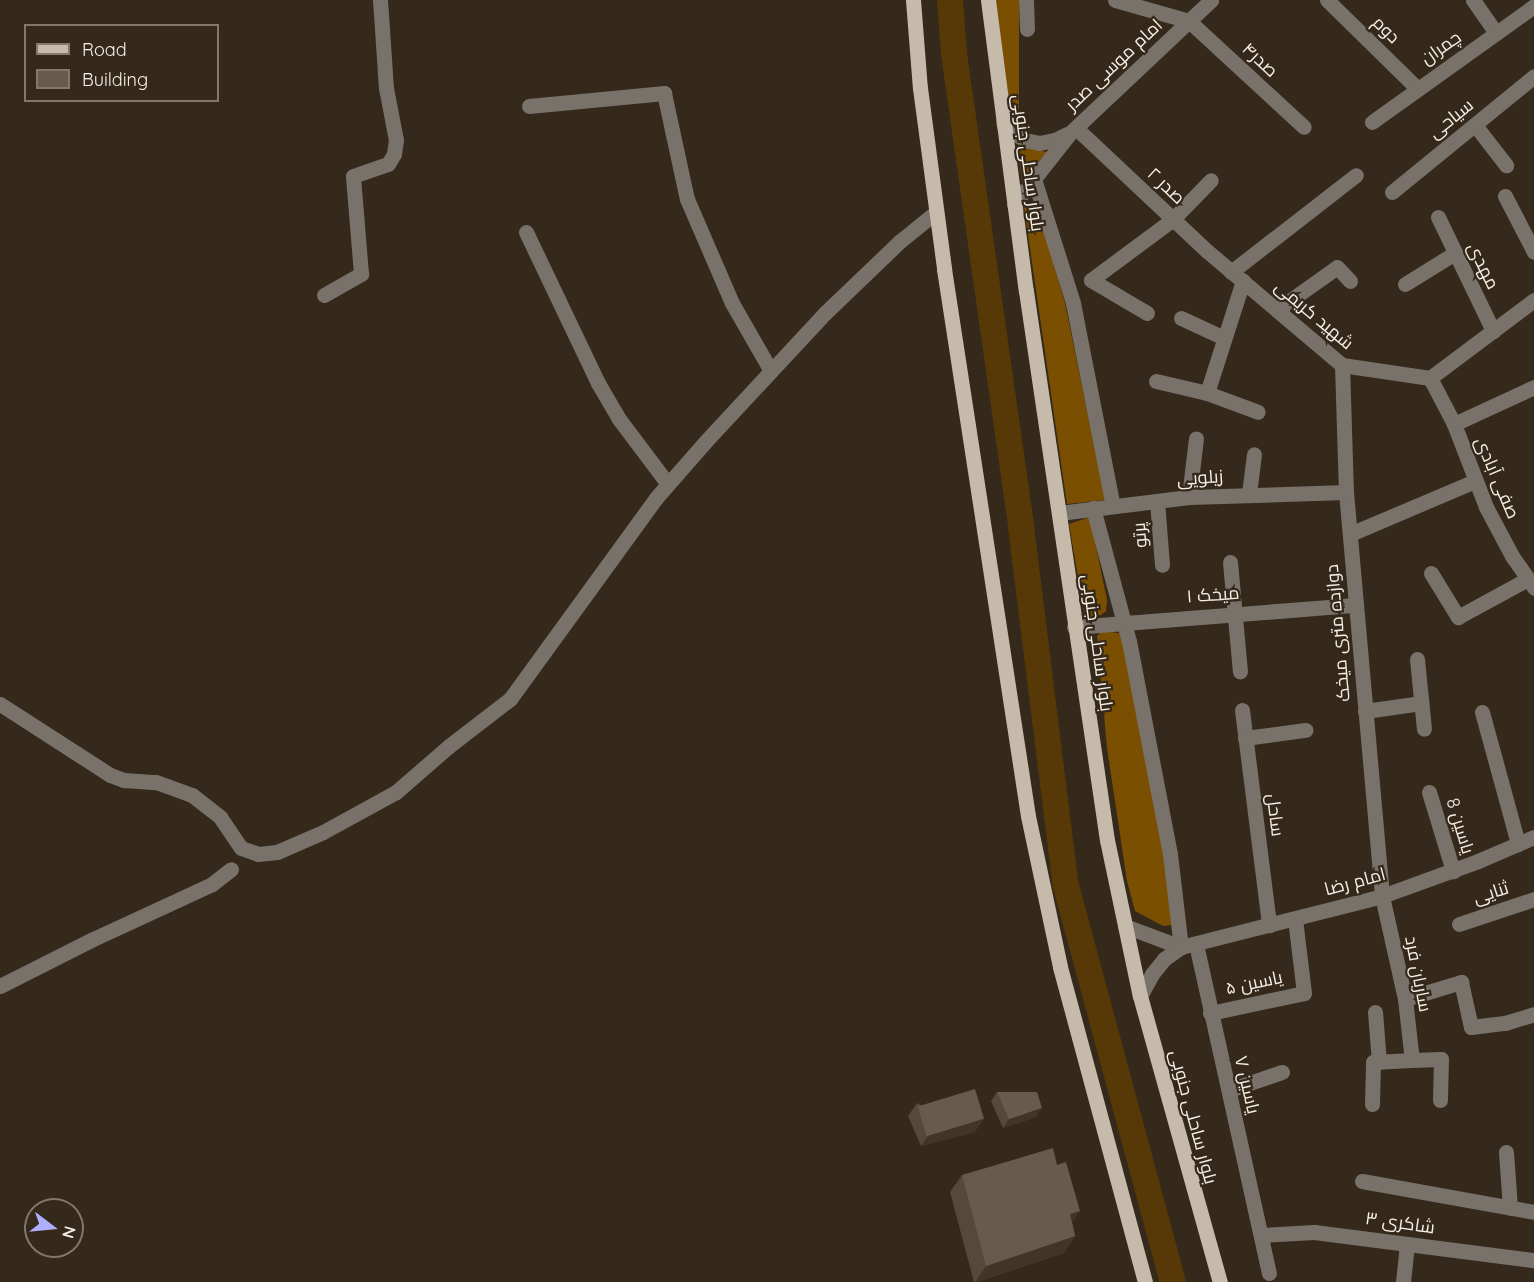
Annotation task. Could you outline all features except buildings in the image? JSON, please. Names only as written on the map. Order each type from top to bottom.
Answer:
[{"type":"main road","points":[[913,0],[920,88],[936,212],[1028,816],[1059,967],[1145,1282]]},
{"type":"main road","name":"بلوار ساحلی جنوبی","points":[[988,0],[1014,204],[1074,627],[1107,840],[1140,996],[1220,1282]]},
{"type":"street","points":[[324,295],[361,274],[353,176],[388,164],[394,154],[396,140],[386,88],[380,0]]},
{"type":"street","points":[[1026,0],[1027,28]]},
{"type":"street","points":[[1115,0],[1189,21]]},
{"type":"street","name":"امام موسی صدر","points":[[1014,204],[1073,130],[1211,0]]},
{"type":"street","name":"دوم","points":[[1328,0],[1418,88]]},
{"type":"street","points":[[1473,0],[1496,33]]},
{"type":"street","name":"چمران","points":[[1372,122],[1534,6]]},
{"type":"street","name":"صدر۴","points":[[1189,21],[1304,127]]},
{"type":"street","name":"سیاحی","points":[[1392,192],[1534,76]]},
{"type":"street","points":[[529,106],[664,93],[687,199],[732,303],[771,371]]},
{"type":"street","points":[[1475,125],[1506,165]]},
{"type":"street","points":[[1004,126],[1025,140],[1039,142],[1055,140],[1073,130]]},
{"type":"street","name":"صدر ۲","points":[[1073,130],[1237,276]]},
{"type":"street","points":[[1207,393],[1224,338],[1237,276],[1356,175]]},
{"type":"street","points":[[1034,179],[1073,303],[1113,506]]},
{"type":"street","points":[[1147,313],[1091,280],[1173,219],[1211,180]]},
{"type":"street","points":[[1505,196],[1534,252]]},
{"type":"street","points":[[0,704],[110,775],[124,780],[156,782],[192,795],[220,817],[241,848],[254,852],[278,852],[303,843],[396,792],[449,746],[510,699],[568,623],[599,573],[668,484],[825,313],[899,242],[936,212]]},
{"type":"street","name":"مهدی","points":[[1438,217],[1492,331]]},
{"type":"street","points":[[526,232],[598,383],[619,419],[668,484]]},
{"type":"street","points":[[1405,284],[1455,253]]},
{"type":"street","points":[[1278,309],[1337,267],[1350,281]]},
{"type":"street","name":"شهید کریمی","points":[[1237,276],[1342,365],[1430,378]]},
{"type":"street","points":[[1430,378],[1492,331],[1532,306]]},
{"type":"street","points":[[1181,318],[1224,338]]},
{"type":"street","name":"دوازده متری میخک","points":[[1342,365],[1346,492],[1354,605],[1382,896]]},
{"type":"street","name":"صفی آبادی","points":[[1430,378],[1454,424],[1475,482],[1499,532],[1532,586]]},
{"type":"street","points":[[1156,381],[1207,393],[1258,412]]},
{"type":"street","points":[[1454,424],[1534,387]]},
{"type":"street","points":[[1189,497],[1196,438]]},
{"type":"street","points":[[1250,494],[1254,454]]},
{"type":"street","points":[[1350,534],[1475,482]]},
{"type":"street","name":"زیلویی","points":[[1059,513],[1189,497],[1346,492]]},
{"type":"street","name":"پرتو","points":[[1157,501],[1162,565]]},
{"type":"street","name":"یاسین ۷","points":[[1093,508],[1129,641],[1189,945],[1210,1012],[1269,1273]]},
{"type":"street","points":[[1230,562],[1240,672]]},
{"type":"street","points":[[1431,573],[1458,617],[1532,586]]},
{"type":"street","name":"میخک ۱","points":[[1074,627],[1122,621],[1354,605]]},
{"type":"street","points":[[1417,659],[1424,729]]},
{"type":"street","points":[[1365,711],[1421,703]]},
{"type":"street","name":"ساحل","points":[[1242,710],[1269,925]]},
{"type":"street","points":[[1482,712],[1518,844]]},
{"type":"street","points":[[1245,738],[1305,730]]},
{"type":"street","name":"یاسین 8","points":[[1429,792],[1453,871]]},
{"type":"street","points":[[231,834],[234,851],[231,869]]},
{"type":"street","name":"امام رضا","points":[[1189,945],[1382,896],[1453,871],[1534,837]]},
{"type":"street","points":[[0,986],[100,935],[212,884],[254,852]]},
{"type":"street","name":"ساربان فرد","points":[[1382,896],[1405,999],[1412,1060]]},
{"type":"street","name":"ثنایی","points":[[1460,924],[1534,899]]},
{"type":"street","name":"یاسین ۵","points":[[1210,1012],[1304,993],[1295,919]]},
{"type":"street","points":[[1125,926],[1189,945]]},
{"type":"street","points":[[1140,996],[1152,974],[1164,959],[1189,945]]},
{"type":"street","points":[[1405,999],[1461,982],[1471,1027],[1498,1024],[1534,1014]]},
{"type":"street","points":[[1375,1012],[1379,1062]]},
{"type":"street","points":[[1372,1104],[1373,1062],[1441,1059],[1440,1100]]},
{"type":"street","points":[[1228,1090],[1282,1072]]},
{"type":"street","points":[[1506,1152],[1510,1208]]},
{"type":"street","points":[[1362,1181],[1534,1212]]},
{"type":"street","name":"شاکری ۳","points":[[1261,1235],[1314,1232],[1534,1260]]},
{"type":"street","points":[[1403,1282],[1407,1244]]},
{"type":"shaded area","points":[[996,0],[1019,0],[1019,126],[996,126]]},
{"type":"shaded area","points":[[1017,146],[1047,152],[1022,180]]},
{"type":"shaded area","points":[[1029,203],[1036,205],[1065,303],[1105,500],[1067,504],[1024,207]]},
{"type":"shaded area","points":[[1090,517],[1107,600],[1106,611],[1101,615],[1085,618],[1069,524]]},
{"type":"shaded area","points":[[1102,631],[1126,634],[1175,925],[1163,926],[1135,911],[1127,881],[1107,748],[1097,636]]},
{"type":"waterway","points":[[950,0],[954,54],[1021,527],[1066,886],[1173,1282]]}]
